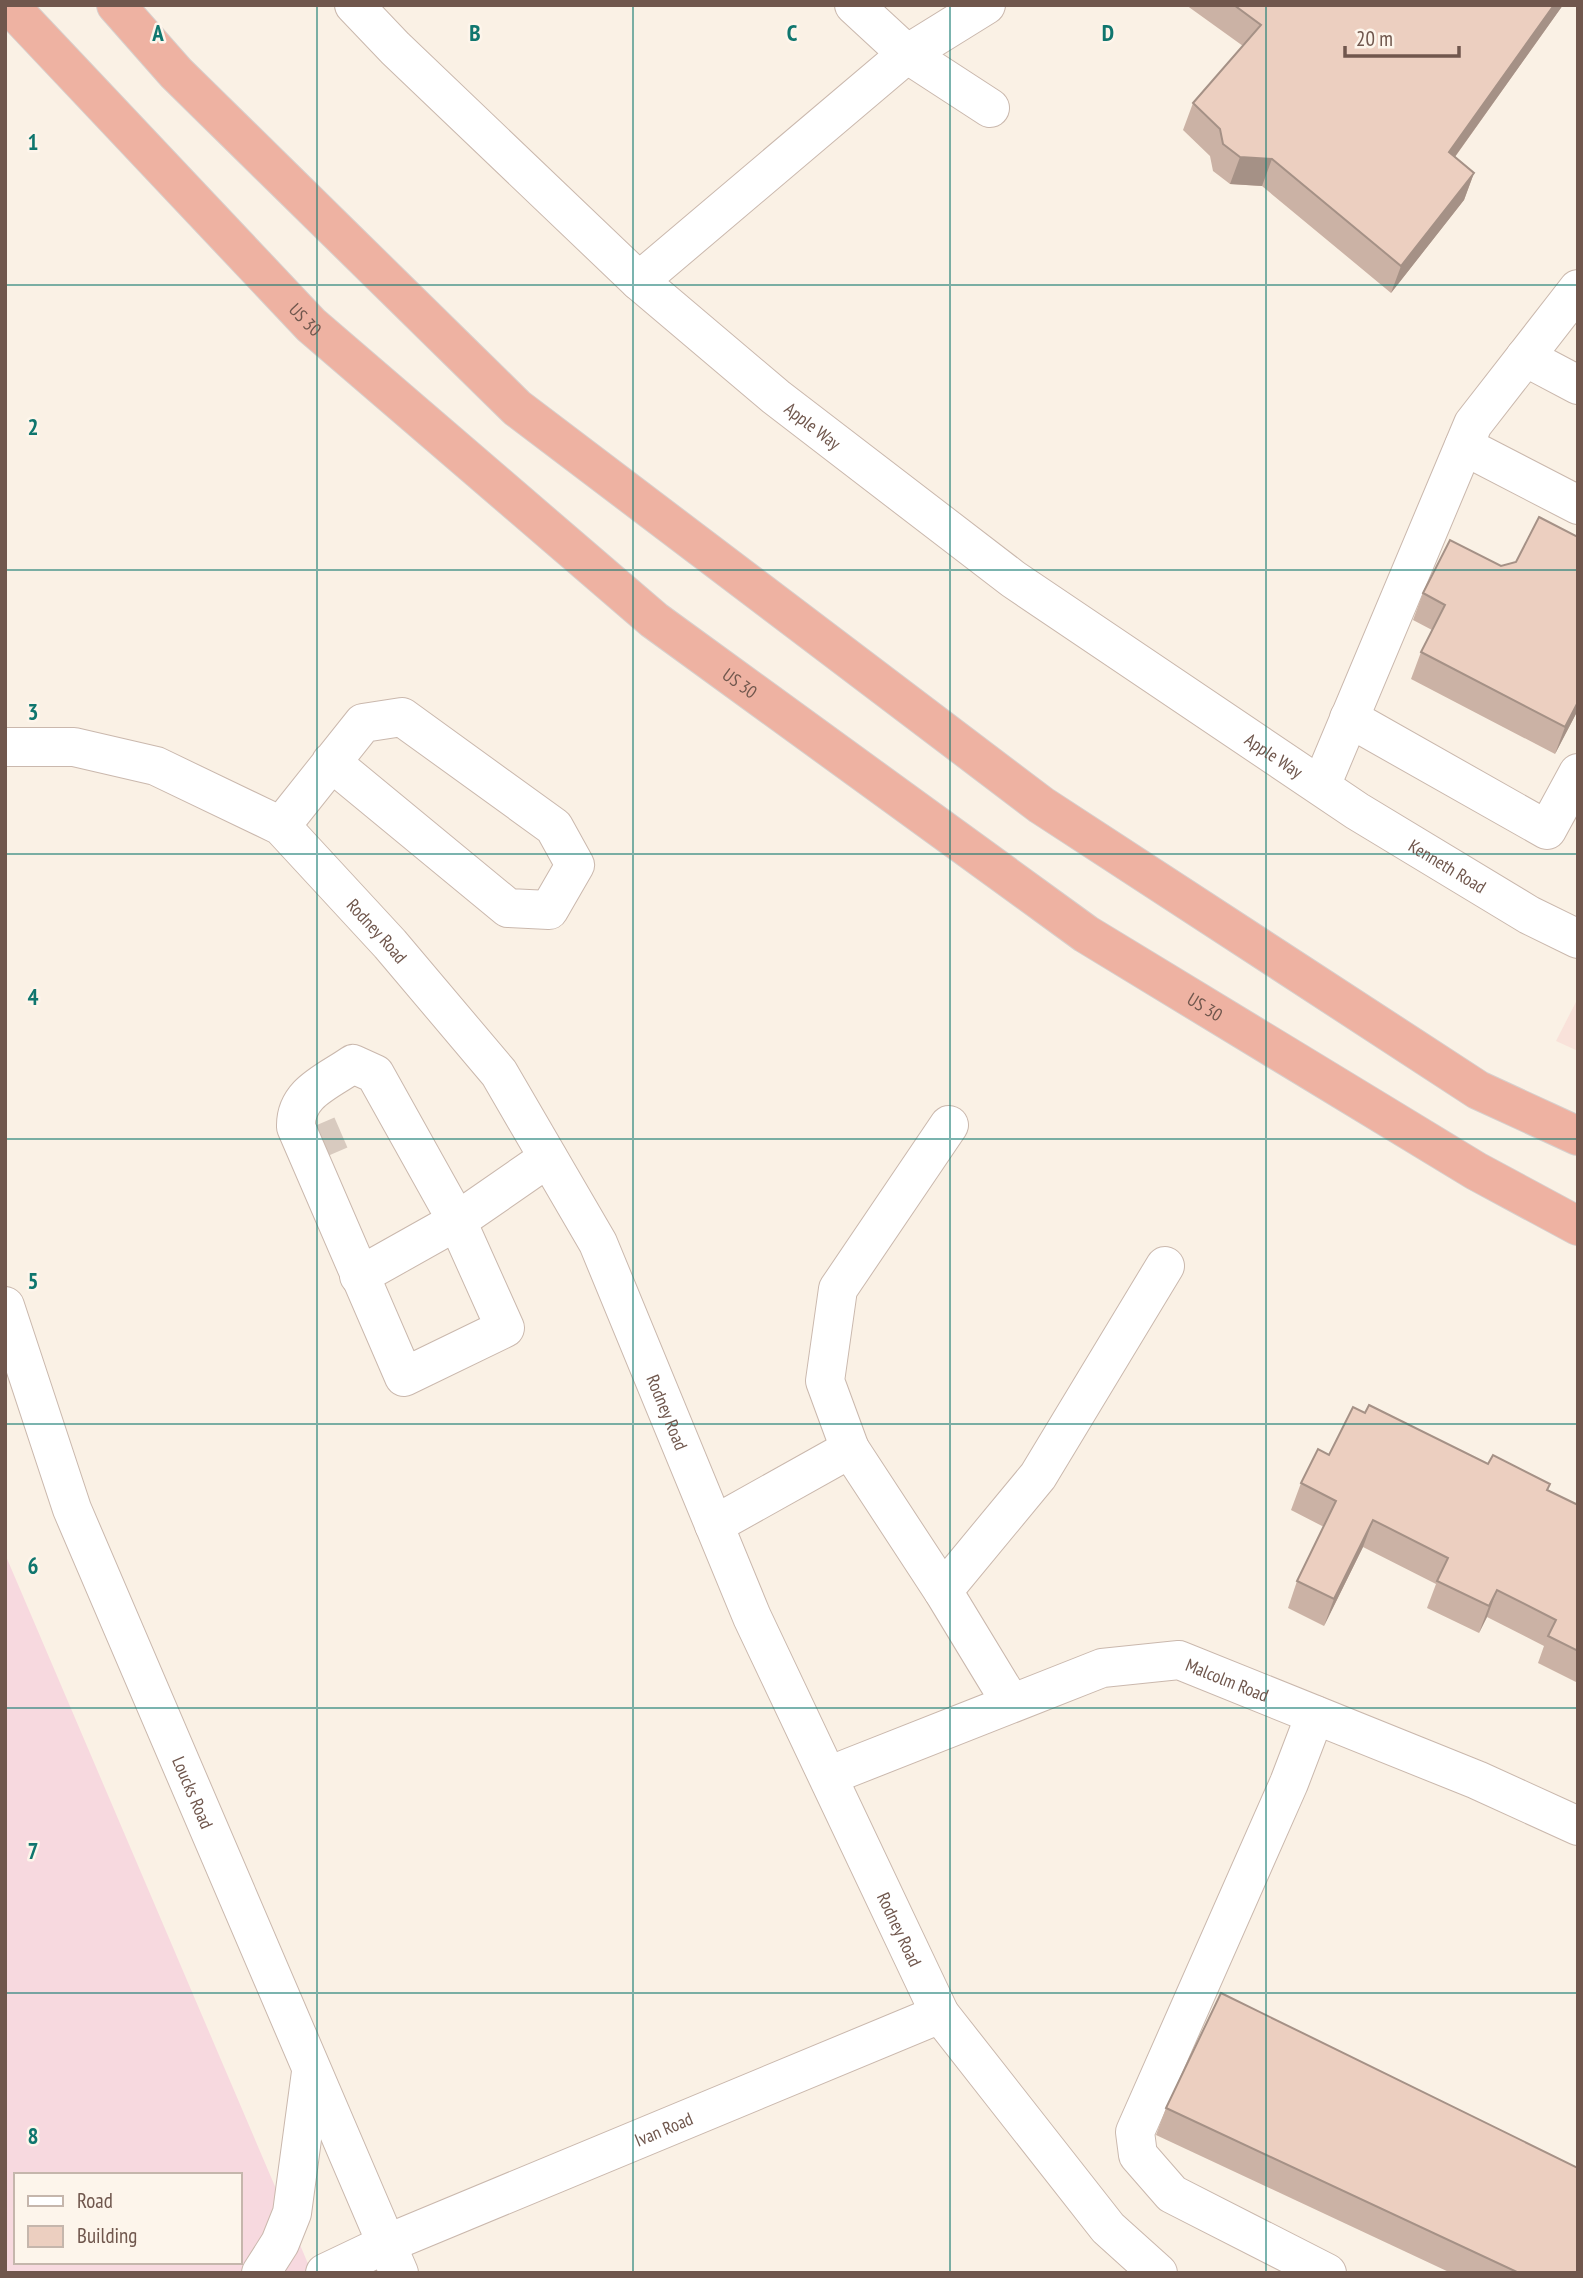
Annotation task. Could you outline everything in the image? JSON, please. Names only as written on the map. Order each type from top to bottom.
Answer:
[{"type":"highway","points":[[116,5],[176,73],[517,408],[1041,804],[1478,1090],[1578,1136]]},
{"type":"highway","name":"US 30","points":[[16,25],[311,325],[654,620],[1086,934],[1476,1171],[1578,1226]]},
{"type":"street","name":"Apple Way","points":[[354,5],[404,58],[639,281],[776,397],[1013,579],[1321,786]]},
{"type":"street","points":[[854,5],[906,54],[990,108]]},
{"type":"street","points":[[639,281],[906,54],[986,5]]},
{"type":"street","points":[[1321,786],[1473,424],[1578,289]]},
{"type":"street","points":[[1525,356],[1578,385]]},
{"type":"street","points":[[1464,446],[1578,505]]},
{"type":"street","points":[[281,826],[331,762],[363,723],[402,717],[554,827],[575,865],[548,910],[508,908],[331,762]]},
{"type":"street","points":[[1349,718],[1547,830],[1578,773]]},
{"type":"street","name":"Rodney Road","points":[[5,747],[74,747],[156,766],[281,826],[390,944],[499,1073],[598,1244],[752,1617],[940,2014],[1108,2228],[1158,2273]]},
{"type":"street","name":"Kenneth Road","points":[[1321,786],[1529,915],[1578,939]]},
{"type":"street","points":[[320,1124],[352,1065],[375,1074],[457,1221],[505,1328],[404,1377],[359,1276],[296,1127],[296,1113],[305,1096],[320,1124],[341,1178],[330,1207]]},
{"type":"street","points":[[949,1125],[838,1289],[825,1381],[849,1449],[943,1591],[1011,1703]]},
{"type":"street","points":[[359,1276],[457,1221],[548,1158]]},
{"type":"street","points":[[943,1591],[1038,1476],[1165,1266]]},
{"type":"street","name":"Loucks Road","points":[[5,1306],[72,1509],[392,2258]]},
{"type":"street","points":[[714,1525],[849,1449]]},
{"type":"street","name":"Malcolm Road","points":[[828,1776],[1102,1668],[1179,1660],[1477,1780],[1578,1826]]},
{"type":"street","points":[[1315,1715],[1289,1783],[1135,2132],[1138,2155],[1172,2194],[1327,2273]]},
{"type":"street","name":"Ivan Road","points":[[325,2273],[392,2258],[940,2014]]},
{"type":"street","points":[[261,2273],[280,2243],[292,2213],[312,2070]]},
{"type":"shaded area","points":[[1578,998],[1578,1051],[1556,1041]]},
{"type":"shaded area","points":[[5,1554],[312,2273],[5,2273]]},
{"type":"building","points":[[1234,5],[1554,5],[1449,152],[1474,173],[1401,266],[1272,159],[1240,157],[1223,144],[1220,129],[1193,103],[1261,25]]},
{"type":"building","points":[[1539,517],[1578,537],[1578,702],[1565,727],[1421,652],[1445,605],[1423,593],[1450,540],[1501,566],[1516,562]]},
{"type":"building","points":[[1369,1405],[1488,1464],[1493,1455],[1550,1484],[1547,1490],[1578,1505],[1578,1651],[1548,1636],[1556,1620],[1497,1590],[1489,1606],[1437,1581],[1448,1558],[1373,1520],[1334,1599],[1297,1581],[1336,1501],[1301,1483],[1318,1449],[1329,1455],[1353,1407],[1365,1413]]},
{"type":"building","points":[[1221,1993],[1578,2168],[1578,2273],[1519,2273],[1166,2108]]},
{"type":"tunnel","points":[[317,1125],[330,1155]]}]
